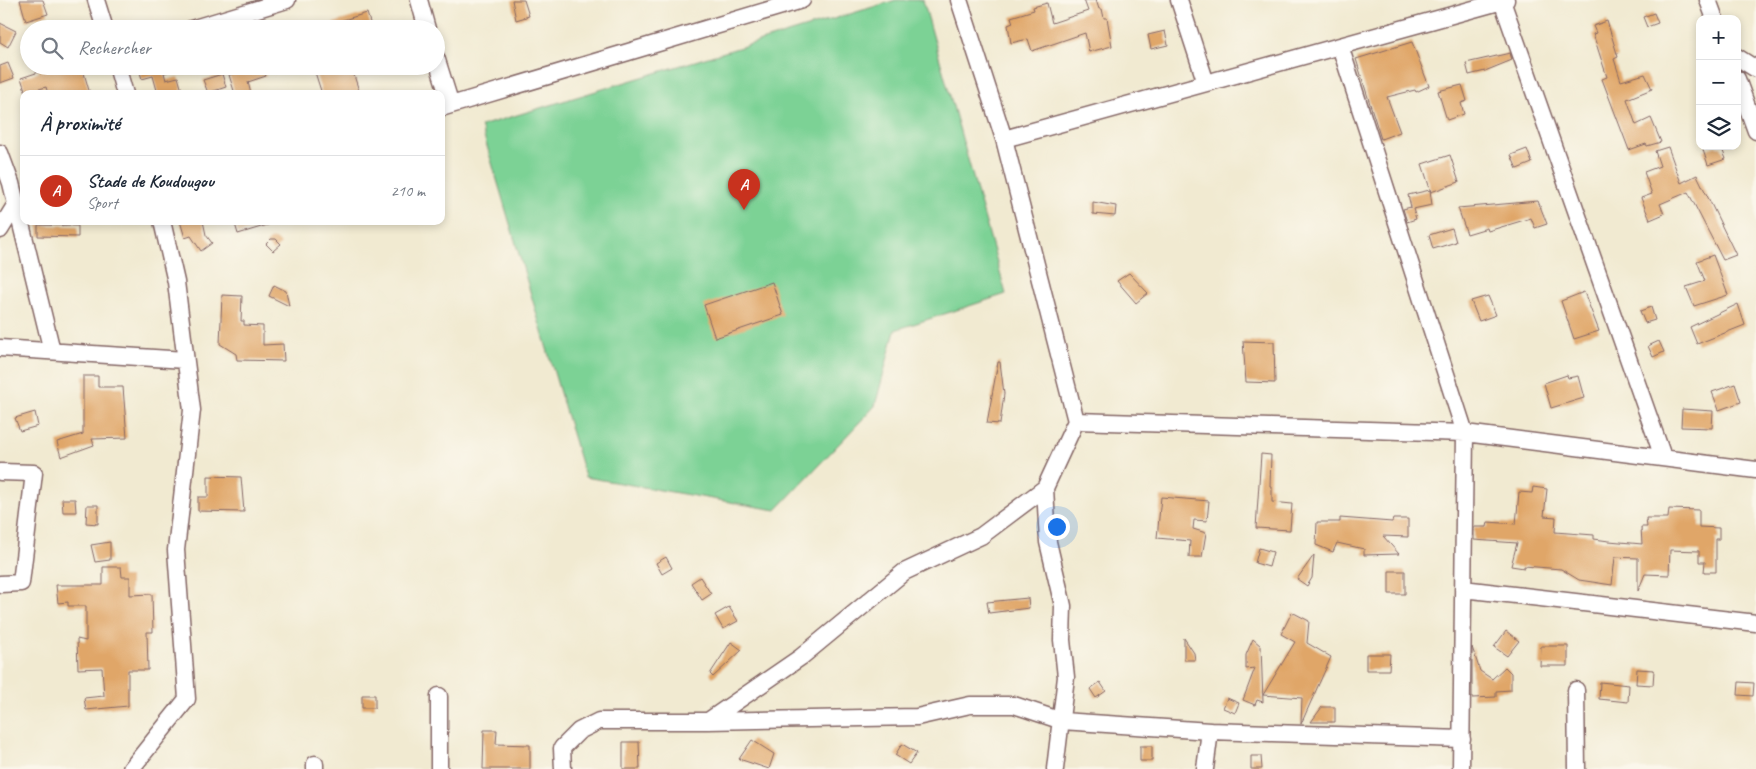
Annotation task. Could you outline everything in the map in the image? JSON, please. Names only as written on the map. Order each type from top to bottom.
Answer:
[{"type":"street","points":[[96,0],[102,20]]},
{"type":"street","points":[[221,20],[287,0]]},
{"type":"street","points":[[419,0],[425,20]]},
{"type":"street","points":[[446,107],[757,7],[802,0]]},
{"type":"street","points":[[959,0],[1004,139],[1076,421],[1045,488],[1048,542],[1063,606],[1062,640],[1066,677],[1055,769]]},
{"type":"street","points":[[1179,0],[1206,83]]},
{"type":"street","points":[[1004,139],[1504,1],[1663,457]]},
{"type":"street","points":[[1340,46],[1465,432],[1461,769]]},
{"type":"street","points":[[1741,60],[1756,69]]},
{"type":"street","points":[[120,75],[124,90]]},
{"type":"street","points":[[440,75],[443,90]]},
{"type":"street","points":[[1741,90],[1756,131]]},
{"type":"street","points":[[0,153],[11,183],[20,220]]},
{"type":"street","points":[[0,230],[16,204]]},
{"type":"street","points":[[21,225],[52,351]]},
{"type":"street","points":[[131,769],[187,699],[176,550],[192,410],[176,282],[163,225]]},
{"type":"street","points":[[0,348],[186,360]]},
{"type":"street","points":[[1076,421],[1465,432],[1756,470]]},
{"type":"street","points":[[0,472],[34,473],[21,583],[0,584]]},
{"type":"street","points":[[708,721],[801,657],[904,572],[981,536],[1045,488]]},
{"type":"street","points":[[1463,589],[1756,622]]},
{"type":"street","points":[[1576,690],[1577,769]]},
{"type":"street","points":[[439,696],[439,769]]},
{"type":"street","points":[[563,769],[562,748],[579,731],[599,721],[918,717],[970,705],[1014,704],[1062,721],[1210,731],[1462,739]]},
{"type":"street","points":[[1206,769],[1210,731]]},
{"type":"green space","points":[[896,0],[923,0],[1006,294],[895,330],[875,406],[776,510],[585,477],[481,126]]},
{"type":"building","points":[[20,0],[43,0],[48,14],[26,20]]},
{"type":"building","points":[[512,0],[524,0],[529,16],[516,20]]},
{"type":"building","points":[[1084,0],[1096,0],[1099,9],[1102,9],[1104,18],[1107,18],[1112,46],[1089,52],[1085,33],[1032,51],[1028,39],[1011,43],[1008,25],[1013,23],[1011,17],[1034,10],[1033,7],[1047,3],[1052,23],[1088,11]]},
{"type":"building","points":[[367,13],[369,20],[343,20]]},
{"type":"building","points":[[1654,13],[1658,23],[1647,27],[1643,17]]},
{"type":"building","points":[[1607,21],[1618,57],[1614,59],[1621,81],[1645,74],[1652,89],[1627,99],[1636,125],[1651,118],[1661,142],[1647,146],[1646,144],[1629,150],[1602,79],[1607,77],[1593,34],[1596,33],[1593,26]]},
{"type":"building","points":[[0,23],[16,31],[8,47],[0,42]]},
{"type":"building","points":[[1165,31],[1168,45],[1151,49],[1148,35]]},
{"type":"building","points":[[1412,42],[1429,86],[1416,92],[1415,90],[1387,97],[1400,132],[1381,139],[1356,59]]},
{"type":"building","points":[[1510,53],[1512,60],[1469,75],[1466,63]]},
{"type":"building","points":[[8,63],[14,78],[0,83],[0,66]]},
{"type":"building","points":[[30,75],[85,75],[89,90],[47,90],[46,87],[36,90],[25,90],[21,78]]},
{"type":"building","points":[[141,75],[165,75],[166,80],[178,77],[182,90],[157,90],[153,76],[142,79]]},
{"type":"building","points":[[222,75],[226,87],[217,90],[207,90],[203,80]]},
{"type":"building","points":[[229,75],[266,75],[248,82],[250,90],[234,90]]},
{"type":"building","points":[[316,75],[354,75],[359,90],[321,90]]},
{"type":"building","points":[[1462,85],[1467,101],[1461,103],[1464,114],[1447,120],[1438,91]]},
{"type":"building","points":[[1668,147],[1681,183],[1697,175],[1736,255],[1723,260],[1688,192],[1660,204],[1664,214],[1650,220],[1641,198],[1652,194],[1644,172],[1660,166],[1655,151]]},
{"type":"building","points":[[1527,149],[1532,163],[1517,169],[1511,155]]},
{"type":"building","points":[[1703,150],[1723,150],[1726,159],[1708,165]]},
{"type":"building","points":[[1450,155],[1459,182],[1431,192],[1422,164]]},
{"type":"building","points":[[1430,190],[1432,205],[1413,209],[1416,219],[1407,222],[1403,209],[1411,207],[1408,195]]},
{"type":"building","points":[[1538,201],[1547,224],[1535,228],[1531,218],[1488,231],[1487,228],[1467,234],[1458,208]]},
{"type":"building","points":[[1093,202],[1116,206],[1115,216],[1093,214]]},
{"type":"building","points":[[38,225],[78,226],[78,237],[38,236]]},
{"type":"building","points":[[181,225],[204,225],[206,235],[212,243],[201,251],[191,236],[185,238]]},
{"type":"building","points":[[235,225],[268,225],[238,234]]},
{"type":"building","points":[[1452,228],[1456,242],[1433,249],[1429,235]]},
{"type":"building","points":[[271,239],[276,239],[281,244],[273,251],[266,244]]},
{"type":"building","points":[[1713,255],[1728,295],[1694,306],[1686,287],[1705,281],[1697,261]]},
{"type":"building","points":[[1129,273],[1148,293],[1136,303],[1117,281]]},
{"type":"building","points":[[772,282],[783,315],[715,338],[704,305]]},
{"type":"building","points":[[274,285],[286,291],[289,306],[269,296]]},
{"type":"building","points":[[1584,292],[1599,331],[1574,339],[1561,301]]},
{"type":"building","points":[[222,295],[242,296],[241,321],[244,321],[244,325],[263,326],[263,345],[283,344],[284,361],[237,360],[236,354],[220,344]]},
{"type":"building","points":[[1488,296],[1496,315],[1479,321],[1471,301]]},
{"type":"building","points":[[1738,304],[1745,325],[1697,344],[1690,327]]},
{"type":"building","points":[[1651,307],[1655,320],[1645,323],[1640,311]]},
{"type":"building","points":[[1243,341],[1274,342],[1275,383],[1246,382]]},
{"type":"building","points":[[1659,341],[1664,352],[1653,357],[1648,346]]},
{"type":"building","points":[[998,362],[1000,362],[1004,394],[1000,424],[987,423]]},
{"type":"building","points":[[1567,375],[1568,378],[1578,376],[1584,398],[1551,408],[1544,383]]},
{"type":"building","points":[[83,376],[98,376],[98,387],[123,387],[127,438],[92,439],[94,445],[61,457],[57,442],[83,434]]},
{"type":"building","points":[[1735,384],[1741,402],[1719,410],[1712,392]]},
{"type":"building","points":[[1682,409],[1713,411],[1712,428],[1681,427]]},
{"type":"building","points":[[35,412],[38,426],[20,431],[15,418]]},
{"type":"building","points":[[1261,454],[1271,455],[1270,486],[1272,487],[1272,502],[1292,504],[1290,530],[1256,528]]},
{"type":"building","points":[[208,476],[241,477],[244,512],[198,511],[198,497],[208,497]]},
{"type":"building","points":[[1533,487],[1547,489],[1544,516],[1556,517],[1555,532],[1594,535],[1594,539],[1642,544],[1641,527],[1647,527],[1646,518],[1668,518],[1669,509],[1699,510],[1699,527],[1719,528],[1719,539],[1716,539],[1716,572],[1704,572],[1705,562],[1699,562],[1699,551],[1670,550],[1669,575],[1645,574],[1638,591],[1638,558],[1615,557],[1612,585],[1579,580],[1561,569],[1511,566],[1517,543],[1474,540],[1474,527],[1487,527],[1488,522],[1516,524],[1519,492],[1532,493]]},
{"type":"building","points":[[1161,497],[1209,501],[1207,521],[1194,520],[1193,529],[1206,533],[1202,557],[1189,557],[1190,541],[1157,538]]},
{"type":"building","points":[[62,499],[75,499],[76,512],[63,512]]},
{"type":"building","points":[[87,505],[98,505],[98,524],[86,523]]},
{"type":"building","points":[[1340,518],[1392,522],[1393,519],[1408,519],[1408,537],[1383,536],[1399,554],[1364,555],[1364,549],[1337,543],[1333,552],[1316,545],[1317,522],[1340,522]]},
{"type":"building","points":[[110,542],[110,560],[95,562],[91,545]]},
{"type":"building","points":[[1259,548],[1273,552],[1269,567],[1255,563]]},
{"type":"building","points":[[1314,555],[1312,578],[1307,586],[1297,579]]},
{"type":"building","points":[[666,557],[672,568],[662,574],[656,563]]},
{"type":"building","points":[[103,567],[121,567],[122,577],[130,577],[130,595],[152,594],[153,632],[147,632],[148,670],[128,670],[128,706],[86,710],[84,698],[104,696],[102,668],[78,669],[77,639],[86,641],[86,606],[68,606],[68,602],[58,603],[56,585],[103,585]]},
{"type":"building","points":[[1389,571],[1405,571],[1405,594],[1389,594]]},
{"type":"building","points":[[700,577],[711,594],[702,600],[691,583]]},
{"type":"building","points":[[1028,598],[1029,608],[989,613],[987,602]]},
{"type":"building","points":[[729,607],[738,621],[723,629],[715,615]]},
{"type":"building","points":[[1292,612],[1309,621],[1307,643],[1331,657],[1301,724],[1302,698],[1263,695],[1295,642],[1281,634]]},
{"type":"building","points":[[1506,631],[1519,641],[1507,656],[1494,647]]},
{"type":"building","points":[[1184,638],[1194,653],[1195,660],[1184,660]]},
{"type":"building","points":[[1253,639],[1261,646],[1263,702],[1257,700],[1255,705],[1243,700],[1255,668],[1246,669],[1246,655]]},
{"type":"building","points":[[731,642],[742,650],[713,677],[710,674]]},
{"type":"building","points":[[1541,646],[1568,646],[1568,666],[1540,666]]},
{"type":"building","points":[[1472,647],[1480,671],[1492,679],[1505,667],[1511,673],[1511,690],[1496,691],[1496,697],[1472,698]]},
{"type":"building","points":[[1366,654],[1390,654],[1389,670],[1366,670]]},
{"type":"building","points":[[1637,669],[1654,670],[1653,685],[1636,684]]},
{"type":"building","points":[[1100,682],[1106,691],[1096,698],[1090,689]]},
{"type":"building","points":[[1600,682],[1629,685],[1628,702],[1599,699]]},
{"type":"building","points":[[1739,682],[1754,683],[1753,696],[1738,695]]},
{"type":"building","points":[[362,695],[375,695],[375,708],[362,708]]},
{"type":"building","points":[[1227,698],[1239,703],[1235,713],[1223,708]]},
{"type":"building","points":[[1322,707],[1335,707],[1335,722],[1311,722]]},
{"type":"building","points":[[484,730],[497,730],[496,744],[530,745],[530,769],[483,769]]},
{"type":"building","points":[[752,740],[774,754],[769,769],[739,759]]},
{"type":"building","points":[[623,742],[639,742],[640,769],[623,769]]},
{"type":"building","points":[[902,744],[917,753],[909,764],[895,755]]},
{"type":"building","points":[[1140,746],[1152,746],[1152,761],[1140,761]]},
{"type":"building","points":[[1251,756],[1261,756],[1262,769],[1251,769]]},
{"type":"place","name":"Stade de Koudougou","points":[[744,210]]}]
